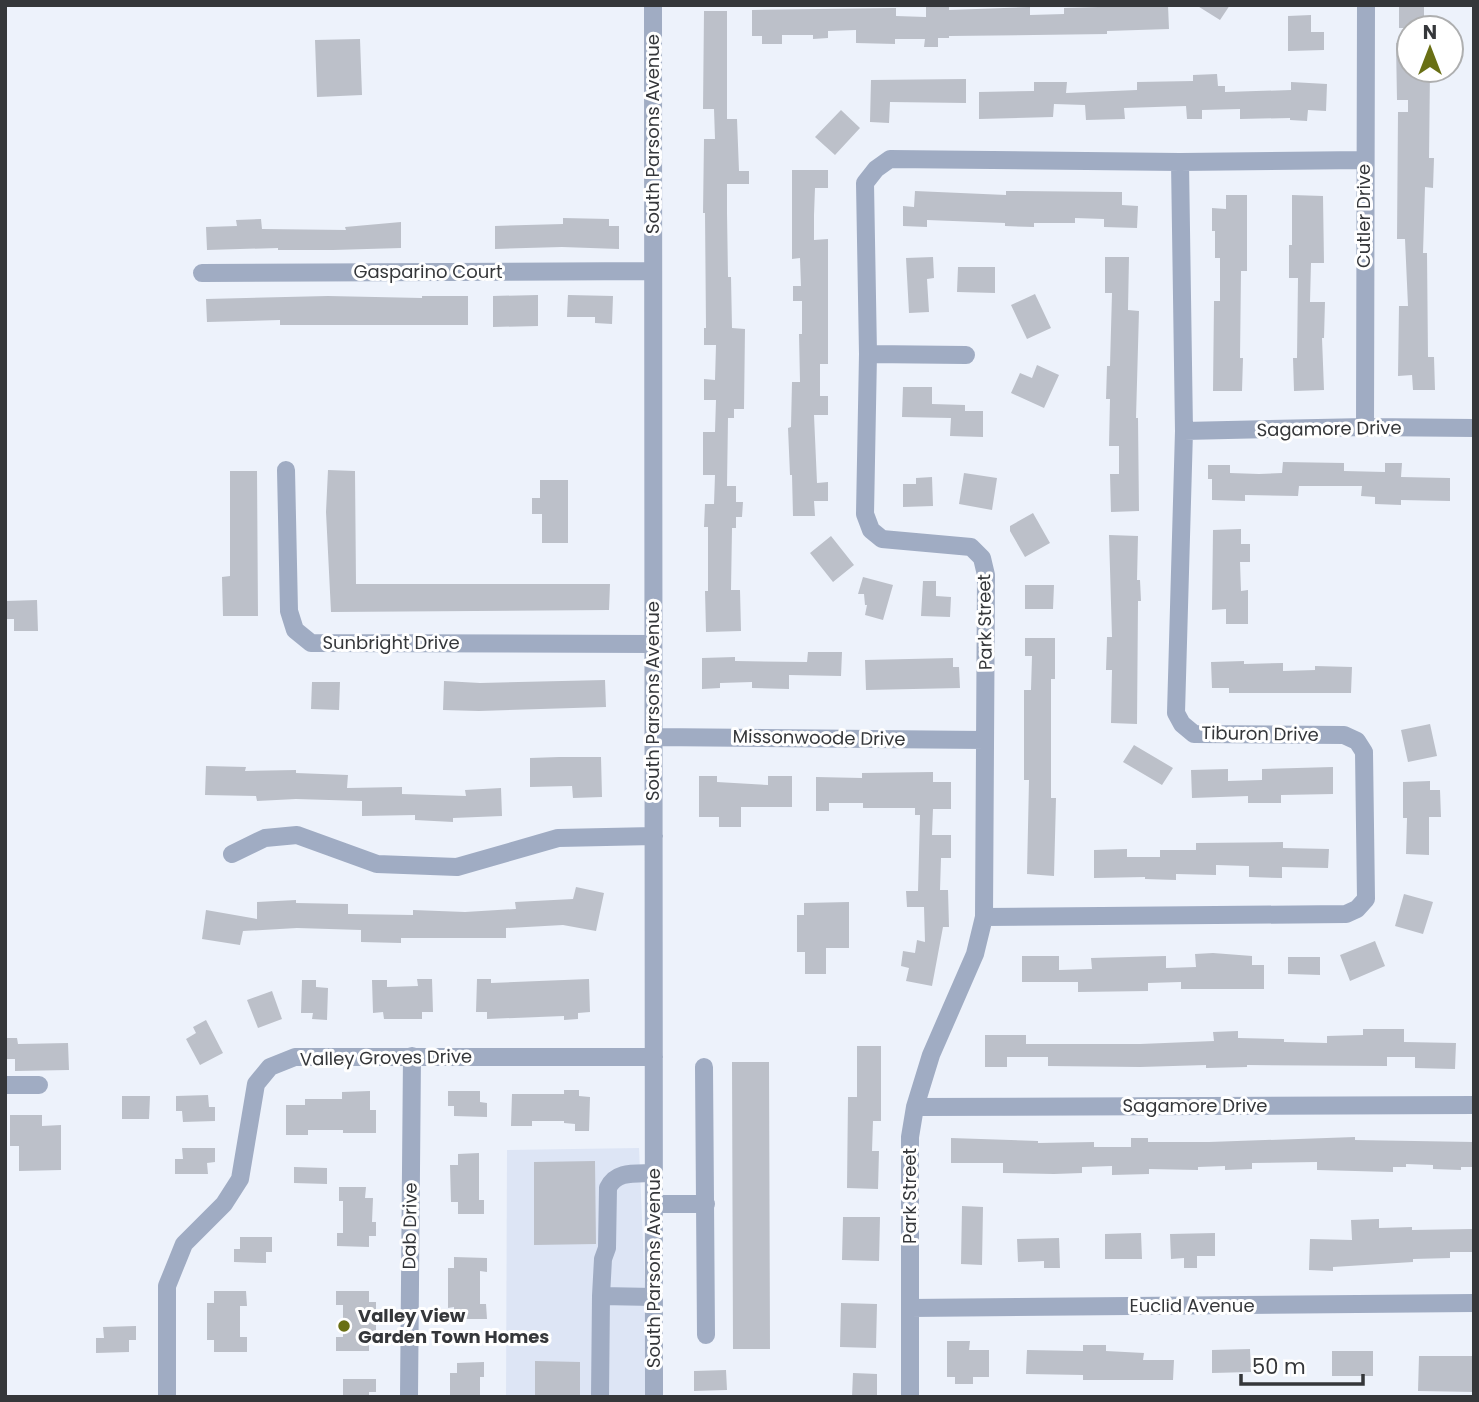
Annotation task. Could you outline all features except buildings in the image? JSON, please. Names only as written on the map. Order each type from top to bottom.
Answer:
[{"type":"street","name":"South Parsons Avenue","points":[[653,5],[654,1397]]},
{"type":"street","name":"Cutler Drive","points":[[1365,427],[1366,5]]},
{"type":"street","name":"Park Street","points":[[910,1397],[910,1137],[915,1107],[931,1055],[975,954],[984,917],[986,575],[982,558],[971,547],[882,539],[871,530],[865,514],[868,354],[865,183],[876,169],[890,159],[1180,162],[1364,160]]},
{"type":"street","name":"Tiburon Drive","points":[[984,917],[1346,914],[1357,909],[1366,899],[1364,752],[1357,741],[1344,735],[1194,734],[1182,724],[1176,713],[1184,431],[1180,162]]},
{"type":"street","name":"Gasparino Court","points":[[202,273],[653,271]]},
{"type":"street","points":[[868,354],[966,355]]},
{"type":"street","name":"Sagamore Drive","points":[[1184,431],[1365,427],[1474,428]]},
{"type":"street","name":"Sunbright Drive","points":[[286,470],[289,611],[295,630],[310,643],[653,644]]},
{"type":"street","name":"Missonwoode Drive","points":[[653,737],[985,740]]},
{"type":"street","points":[[232,854],[265,838],[297,835],[377,864],[457,867],[558,838],[654,836]]},
{"type":"street","name":"Dab Drive","points":[[409,1397],[412,1056]]},
{"type":"street","name":"Valley Groves Drive","points":[[167,1397],[167,1286],[184,1244],[224,1204],[240,1179],[256,1084],[270,1067],[295,1057],[654,1057]]},
{"type":"street","points":[[704,1067],[706,1335]]},
{"type":"street","points":[[5,1085],[39,1085]]},
{"type":"street","name":"Sagamore Drive","points":[[915,1107],[1474,1105]]},
{"type":"street","points":[[600,1397],[601,1296],[603,1259],[607,1248],[608,1188],[611,1180],[620,1175],[654,1173]]},
{"type":"street","points":[[654,1204],[705,1204]]},
{"type":"street","points":[[601,1296],[654,1297]]},
{"type":"street","name":"Euclid Avenue","points":[[909,1308],[1474,1303]]},
{"type":"shaded area","points":[[639,1148],[646,1314],[646,1397],[506,1397],[507,1150]]},
{"type":"place","name":"Valley View Garden Town Homes","points":[[344,1326]]}]
